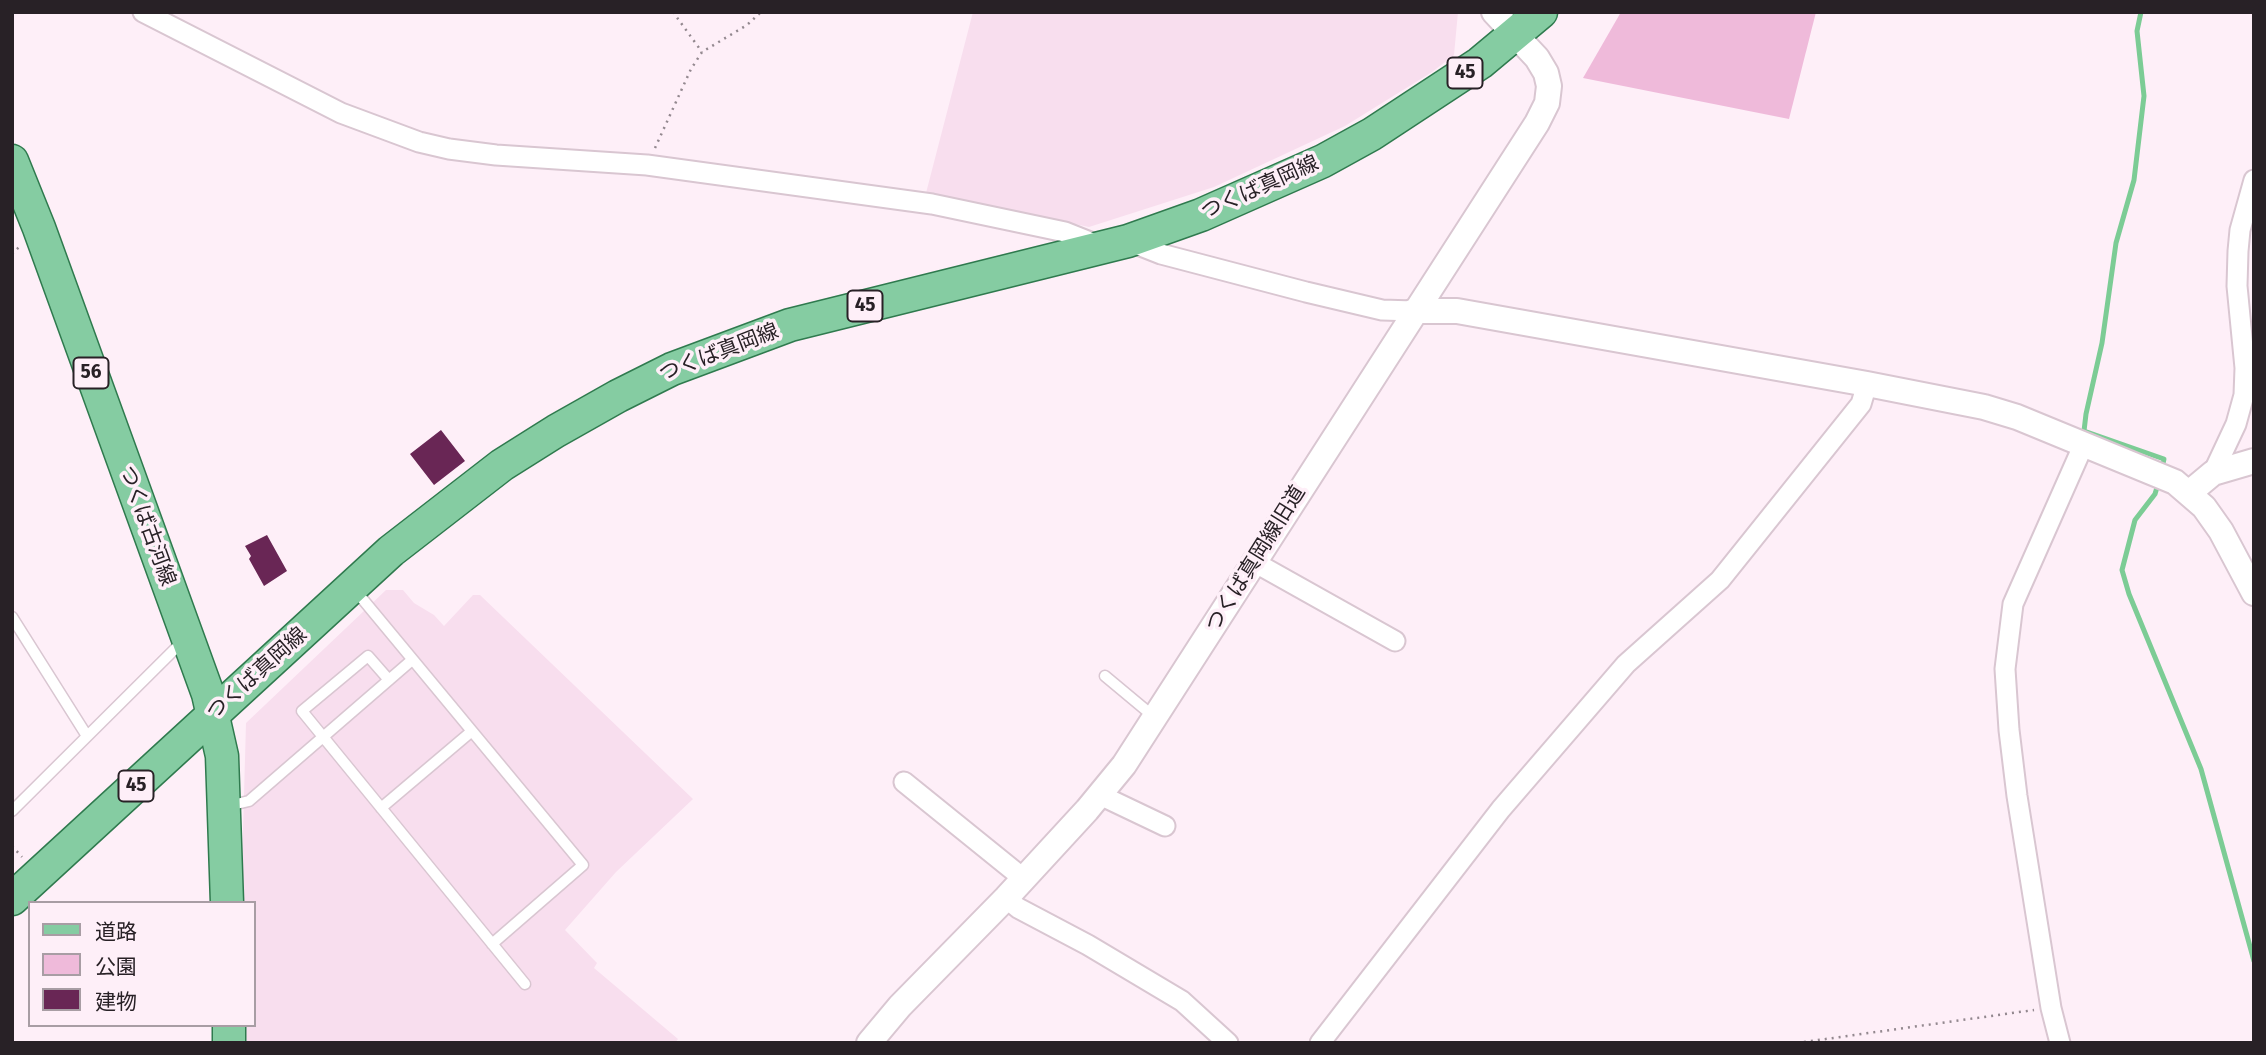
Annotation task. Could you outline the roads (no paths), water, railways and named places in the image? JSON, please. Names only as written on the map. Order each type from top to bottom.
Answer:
[{"type":"main road","name":"つくば真岡線","points":[[12,899],[391,551],[502,465],[556,431],[672,369],[790,326],[1115,244],[1201,215],[1322,161],[1372,134],[1431,96],[1515,35],[1541,12]]},
{"type":"main road","name":"つくば古河線","points":[[12,161],[39,228],[202,676],[222,756],[227,901]]},
{"type":"street","points":[[143,12],[341,113],[419,142],[449,149],[496,155],[647,165],[932,204],[1161,254],[1382,310],[1457,311],[1984,407],[2017,417],[2175,482],[2204,507],[2221,531],[2254,593]]},
{"type":"street","name":"つくば真岡線旧道","points":[[869,1043],[908,998],[1024,879],[1124,765],[1547,103],[1549,86],[1546,73],[1537,58],[1494,12]]},
{"type":"street","points":[[2213,473],[2236,424],[2244,395],[2245,368],[2237,286],[2238,251],[2240,230],[2254,180]]},
{"type":"street","points":[[1320,1043],[1518,788],[1626,664],[1720,580],[1861,404],[1867,384]]},
{"type":"street","points":[[2060,1043],[2051,1008],[2017,796],[2008,730],[2005,669],[2012,604],[2083,446]]},
{"type":"street","points":[[2189,493],[2213,473],[2254,461]]},
{"type":"street","points":[[1254,562],[1395,641]]},
{"type":"street","points":[[904,782],[1024,879]]},
{"type":"street","points":[[1100,795],[1165,826]]},
{"type":"street","points":[[1006,898],[1018,908],[1088,945],[1182,1001],[1228,1043]]},
{"type":"lane","points":[[352,587],[583,865],[492,944]]},
{"type":"lane","points":[[12,617],[87,736]]},
{"type":"lane","points":[[12,811],[188,637]]},
{"type":"lane","points":[[389,680],[368,656],[303,711],[525,984]]},
{"type":"lane","points":[[225,807],[249,801],[412,660]]},
{"type":"lane","points":[[1105,676],[1155,717]]},
{"type":"lane","points":[[381,808],[472,731]]},
{"type":"waterway","points":[[2141,12],[2137,31],[2144,96],[2134,180],[2116,243],[2102,343],[2084,431],[2164,459],[2162,468]]},
{"type":"waterway","points":[[2158,484],[2155,494],[2135,520],[2122,570],[2129,594],[2201,769],[2254,961]]}]
